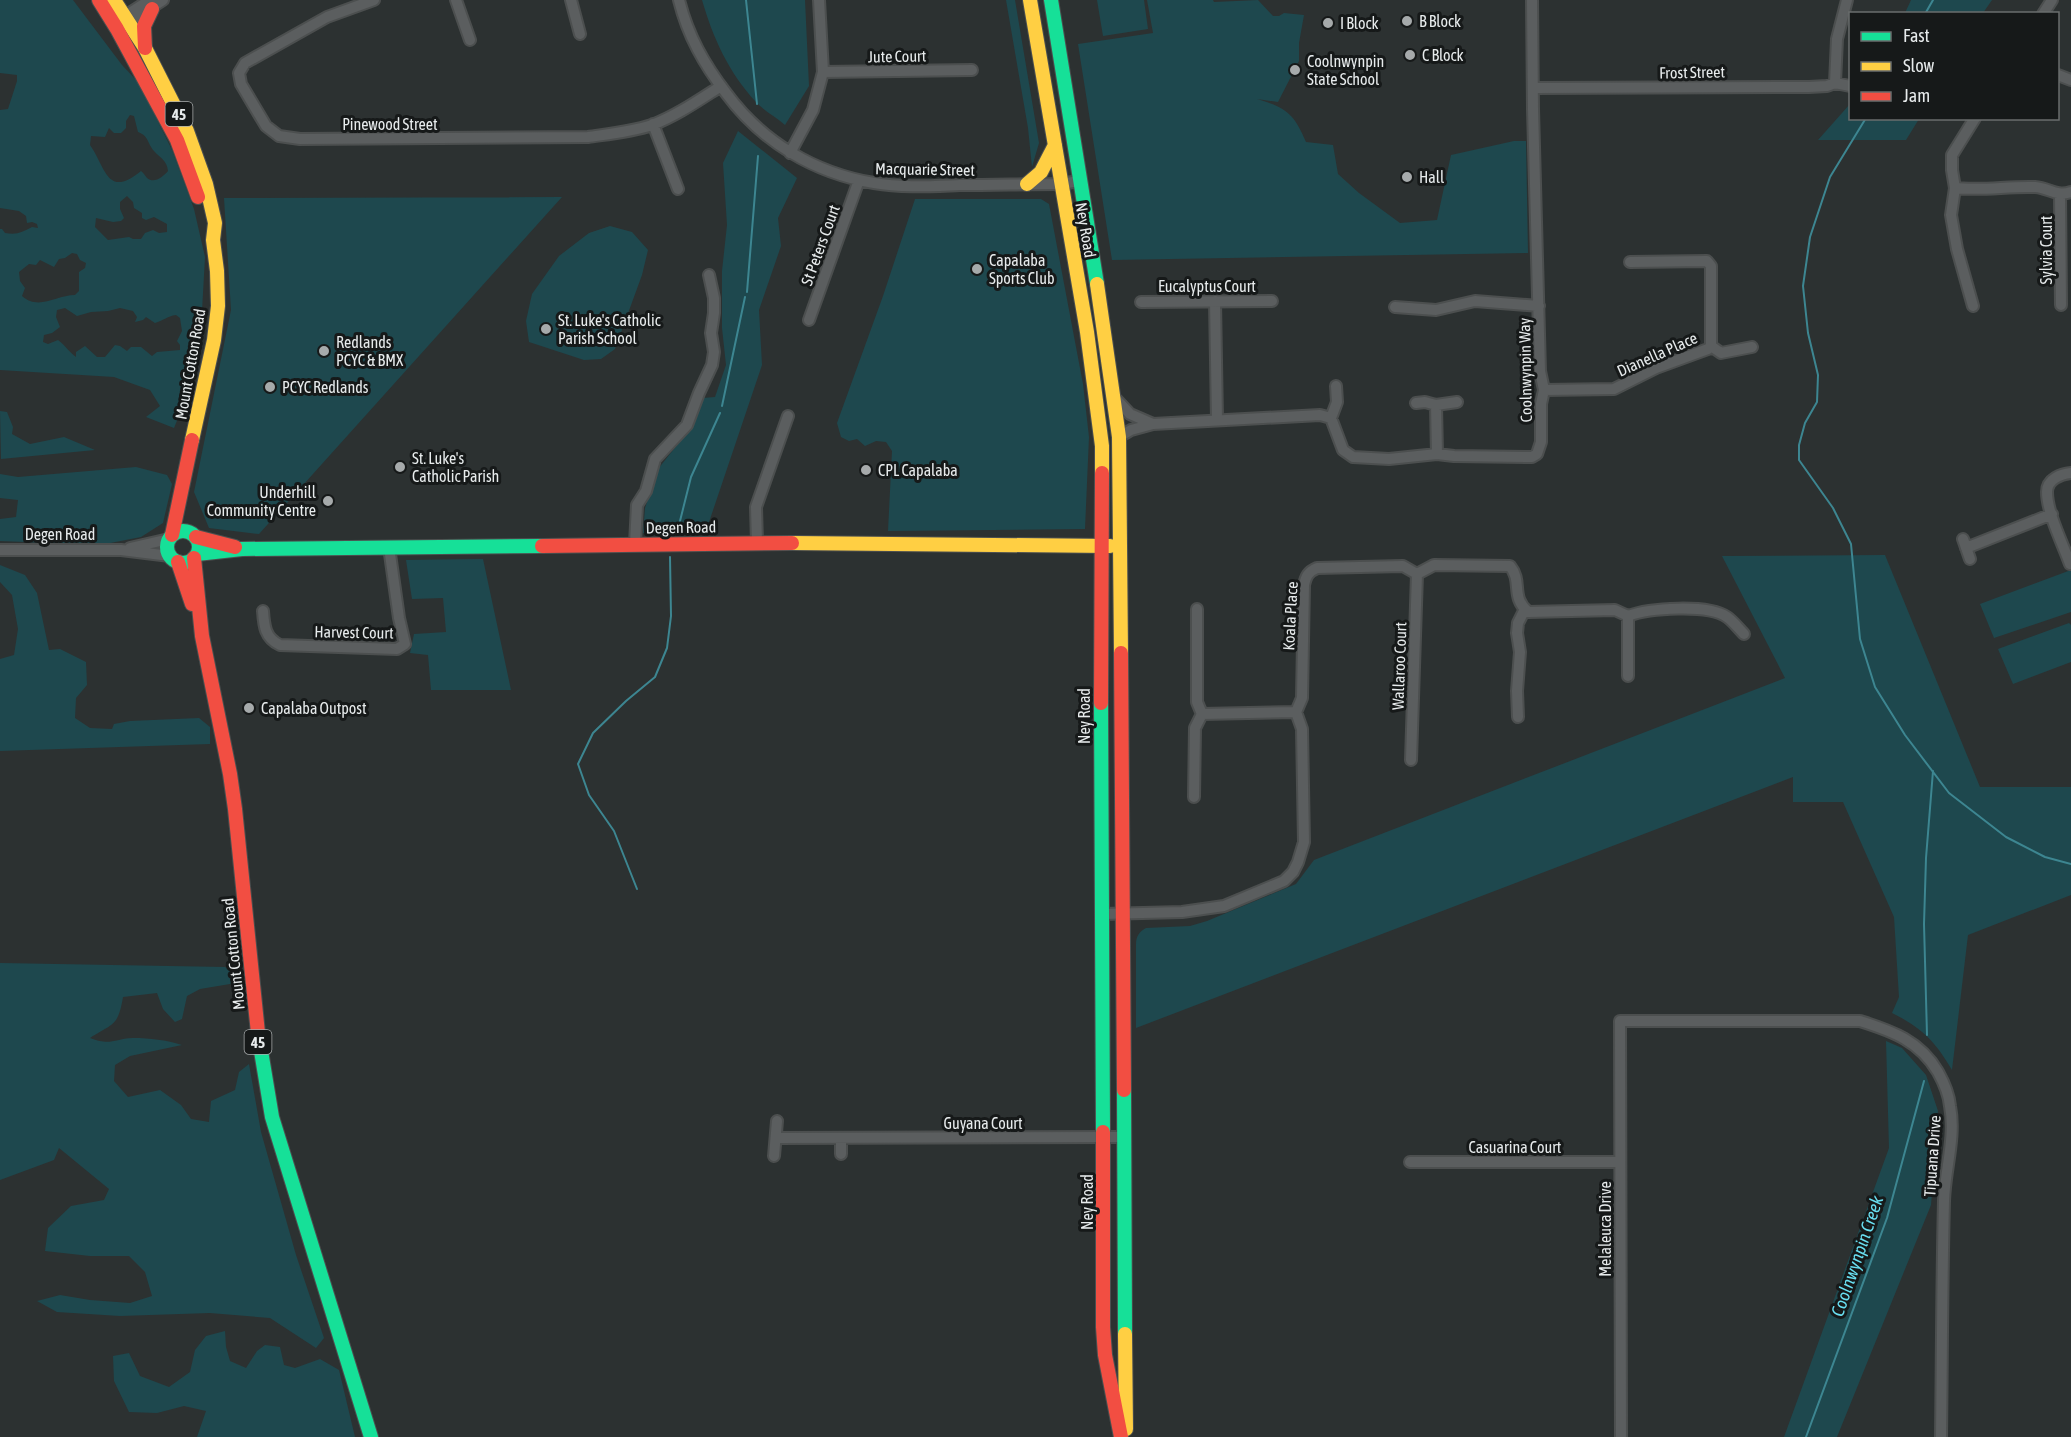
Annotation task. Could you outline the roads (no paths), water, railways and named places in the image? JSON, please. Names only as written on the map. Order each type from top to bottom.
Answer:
[{"type":"main road","name":"Mount Cotton Road","points":[[99,0],[145,48],[182,121],[200,166],[216,223],[213,240]]},
{"type":"main road","name":"Mount Cotton Road","points":[[114,0],[121,23],[177,140],[196,189],[206,225],[213,240],[218,271],[218,306],[214,340],[182,493],[170,537]]},
{"type":"main road","name":"Ney Road","points":[[1030,0],[1087,332],[1102,446],[1103,1327],[1105,1355],[1121,1437]]},
{"type":"main road","name":"Ney Road","points":[[1051,0],[1119,437],[1126,1437]]},
{"type":"main road","points":[[145,48],[144,26],[151,4]]},
{"type":"main road","points":[[1027,184],[1041,172],[1055,145]]},
{"type":"main road","name":"Mount Cotton Road","points":[[182,493],[184,517],[193,534]]},
{"type":"main road","points":[[170,537],[180,531],[193,534]]},
{"type":"main road","name":"Degen Road","points":[[193,534],[242,549]]},
{"type":"main road","name":"45","points":[[193,534],[199,545],[196,556]]},
{"type":"main road","name":"45","points":[[170,537],[167,548],[174,559]]},
{"type":"main road","name":"Degen Road","points":[[196,556],[242,549],[635,544],[1121,546]]},
{"type":"main road","name":"Mount Cotton Road","points":[[196,556],[202,636],[235,809],[258,1042],[265,1084],[272,1117],[370,1437]]},
{"type":"main road","points":[[174,559],[187,562],[196,556]]},
{"type":"main road","name":"Mount Cotton Road","points":[[174,559],[202,636]]},
{"type":"street","points":[[121,23],[151,4],[163,0]]},
{"type":"street","name":"Pinewood Street","points":[[374,0],[316,22],[245,63],[239,73],[241,84],[266,126],[279,136],[300,140],[588,137],[622,133],[653,124],[687,108],[721,86]]},
{"type":"street","points":[[456,0],[470,40]]},
{"type":"street","points":[[571,0],[580,34]]},
{"type":"street","name":"Macquarie Street","points":[[679,0],[693,42],[705,64],[738,109],[772,141],[816,167],[859,180],[896,185],[1061,184],[1079,181]]},
{"type":"street","points":[[790,153],[813,110],[823,72],[819,0]]},
{"type":"street","name":"Coolnwynpin Way","points":[[1331,418],[1343,450],[1353,457],[1389,459],[1437,454],[1532,457],[1537,454],[1541,442],[1541,404],[1544,390],[1540,371],[1532,0]]},
{"type":"street","points":[[1835,83],[1838,39],[1847,0]]},
{"type":"street","name":"Jute Court","points":[[823,72],[972,70]]},
{"type":"street","name":"Frost Street","points":[[1533,88],[1809,87],[1835,83],[1849,86]]},
{"type":"street","points":[[1973,306],[1957,249],[1951,215],[1955,188],[1952,155],[1974,120]]},
{"type":"street","points":[[653,124],[678,189]]},
{"type":"street","name":"St Peters Court","points":[[809,320],[859,180]]},
{"type":"street","points":[[1955,188],[1974,190],[2034,187],[2066,193]]},
{"type":"street","name":"Sylvia Court","points":[[2061,305],[2066,193]]},
{"type":"street","name":"Dianella Place","points":[[1630,262],[1707,261],[1711,266],[1711,346]]},
{"type":"street","points":[[635,544],[637,505],[646,491],[655,459],[687,425],[712,365],[714,352],[711,333],[714,298],[709,275]]},
{"type":"street","points":[[1215,301],[1217,420]]},
{"type":"street","name":"Eucalyptus Court","points":[[1141,302],[1272,301]]},
{"type":"street","points":[[1395,307],[1436,310],[1474,301],[1539,306]]},
{"type":"street","name":"Dianella Place","points":[[1711,346],[1721,353],[1752,347]]},
{"type":"street","name":"Dianella Place","points":[[1544,390],[1614,389],[1656,368],[1711,346]]},
{"type":"street","points":[[1119,437],[1131,430],[1153,424],[1320,415],[1331,418],[1337,402],[1336,386]]},
{"type":"street","points":[[1114,398],[1130,414],[1153,424]]},
{"type":"street","points":[[1416,403],[1425,402],[1436,405],[1457,402]]},
{"type":"street","points":[[1436,405],[1437,454]]},
{"type":"street","points":[[757,543],[756,507],[788,417]]},
{"type":"street","points":[[2070,564],[2052,514],[2047,492],[2048,486],[2056,477],[2071,473]]},
{"type":"street","points":[[1970,559],[1964,543],[2052,514]]},
{"type":"street","name":"Degen Road","points":[[121,550],[170,537]]},
{"type":"street","name":"Harvest Court","points":[[263,611],[267,635],[273,642],[280,645],[397,650],[402,648],[405,639],[399,618],[389,547]]},
{"type":"street","name":"Degen Road","points":[[0,550],[121,550],[174,559]]},
{"type":"street","points":[[1418,574],[1434,565],[1510,566],[1516,573],[1517,596],[1528,612],[1615,610],[1628,616],[1640,612],[1713,611],[1727,617],[1744,634]]},
{"type":"street","name":"Koala Place","points":[[1103,914],[1182,912],[1224,906],[1284,881],[1293,872],[1304,842],[1302,729],[1296,712],[1302,698],[1306,577],[1317,568],[1403,566],[1418,574]]},
{"type":"street","name":"Wallaroo Court","points":[[1411,760],[1418,574]]},
{"type":"street","points":[[1194,797],[1195,728],[1202,714],[1197,702],[1197,609]]},
{"type":"street","points":[[1518,717],[1520,652],[1517,633],[1518,623],[1525,609]]},
{"type":"street","points":[[1628,616],[1628,676]]},
{"type":"street","points":[[1202,714],[1296,712]]},
{"type":"street","name":"Tipuana Drive","points":[[1620,1022],[1860,1021],[1894,1032],[1915,1044],[1925,1054],[1939,1073],[1950,1105],[1952,1130],[1944,1197],[1941,1437]]},
{"type":"street","name":"Melaleuca Drive","points":[[1620,1022],[1621,1437]]},
{"type":"street","points":[[774,1156],[777,1121]]},
{"type":"street","name":"Guyana Court","points":[[777,1138],[1124,1137]]},
{"type":"street","points":[[841,1154],[842,1139]]},
{"type":"street","name":"Casuarina Court","points":[[1410,1162],[1620,1162]]},
{"type":"waterway","name":"Coolnwynpin Creek","points":[[746,0],[757,104]]},
{"type":"waterway","name":"Coolnwynpin Creek","points":[[1926,12],[1933,0]]},
{"type":"waterway","name":"Coolnwynpin Creek","points":[[1865,120],[1830,177],[1810,237],[1803,286],[1808,333],[1818,375],[1817,402],[1805,423],[1799,445],[1799,460],[1833,508],[1851,544],[1860,639],[1875,687],[1905,735],[1949,793],[2006,837],[2045,857],[2071,864]]},
{"type":"waterway","name":"Coolnwynpin Creek","points":[[747,292],[758,156]]},
{"type":"waterway","name":"Coolnwynpin Creek","points":[[722,406],[745,297]]},
{"type":"waterway","name":"Coolnwynpin Creek","points":[[677,533],[691,477],[720,413]]},
{"type":"waterway","name":"Coolnwynpin Creek","points":[[637,889],[614,831],[589,795],[578,764],[593,733],[655,677],[667,648],[671,616],[670,557]]},
{"type":"waterway","name":"Coolnwynpin Creek","points":[[1927,1035],[1924,924],[1926,858],[1933,771]]},
{"type":"waterway","name":"Coolnwynpin Creek","points":[[1806,1437],[1887,1218],[1924,1081]]},
{"type":"place","name":"B Block","points":[[1407,21]]},
{"type":"place","name":"I Block","points":[[1328,23]]},
{"type":"place","name":"C Block","points":[[1410,55]]},
{"type":"place","name":"Coolnwynpin State School","points":[[1295,70]]},
{"type":"place","name":"Hall","points":[[1407,177]]},
{"type":"place","name":"Capalaba Sports Club","points":[[977,269]]},
{"type":"place","name":"St. Luke's Catholic Parish School","points":[[546,329]]},
{"type":"place","name":"Redlands PCYC & BMX","points":[[324,351]]},
{"type":"place","name":"PCYC Redlands","points":[[270,387]]},
{"type":"place","name":"St. Luke's Catholic Parish","points":[[400,467]]},
{"type":"place","name":"CPL Capalaba","points":[[866,470]]},
{"type":"place","name":"Underhill Community Centre","points":[[328,501]]},
{"type":"place","name":"Capalaba Outpost","points":[[249,708]]}]
